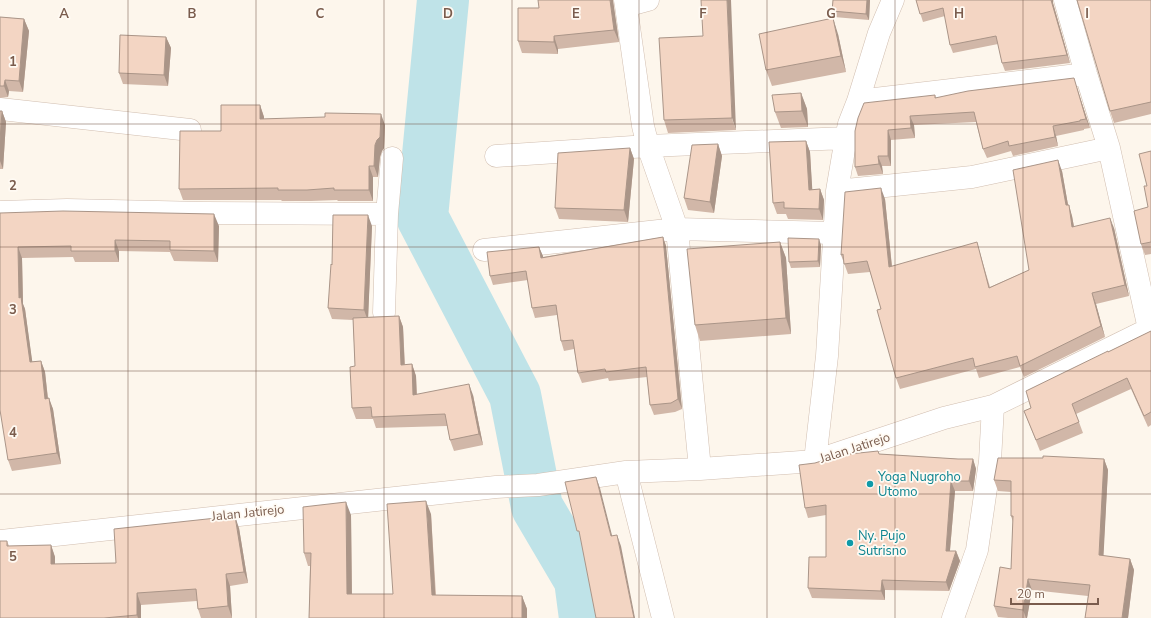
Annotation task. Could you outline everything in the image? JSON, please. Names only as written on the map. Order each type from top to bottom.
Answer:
[{"type":"street","points":[[648,0],[626,3],[643,126],[648,146],[677,229],[700,469]]},
{"type":"street","points":[[815,461],[827,356],[838,191],[846,138],[849,124],[858,101],[879,33],[892,0]]},
{"type":"street","points":[[1065,0],[1086,74],[1110,148],[1150,329]]},
{"type":"street","points":[[858,101],[1086,74]]},
{"type":"street","points":[[0,110],[190,130]]},
{"type":"street","points":[[496,156],[648,146],[846,138]]},
{"type":"street","points":[[838,191],[972,177],[1110,148]]},
{"type":"street","points":[[384,313],[387,214],[392,158]]},
{"type":"street","points":[[0,212],[67,210],[203,213],[387,214]]},
{"type":"street","points":[[484,250],[677,229],[834,233]]},
{"type":"street","name":"Jalan Jatirejo","points":[[0,541],[496,487],[538,485],[626,472],[700,469],[815,461],[944,418],[993,406],[1150,329]]},
{"type":"street","points":[[953,618],[977,550],[990,461],[993,406]]},
{"type":"street","points":[[626,472],[663,618]]},
{"type":"building","points":[[538,0],[610,0],[614,30],[554,36],[554,42],[518,41],[518,8],[539,8]]},
{"type":"building","points":[[701,0],[727,0],[732,118],[664,120],[659,38],[703,36]]},
{"type":"building","points":[[833,0],[867,0],[866,14],[832,11]]},
{"type":"building","points":[[916,0],[1051,0],[1067,55],[1002,63],[996,36],[950,45],[943,8],[920,14]]},
{"type":"building","points":[[1077,0],[1151,0],[1151,102],[1110,111]]},
{"type":"building","points":[[0,17],[24,19],[19,81],[5,80],[4,86],[0,86]]},
{"type":"building","points":[[833,18],[841,56],[766,70],[759,34]]},
{"type":"building","points":[[120,35],[166,37],[164,75],[119,73]]},
{"type":"building","points":[[1074,78],[1086,119],[1053,126],[1055,137],[1009,146],[1008,141],[983,149],[974,112],[910,116],[911,128],[888,130],[888,156],[878,156],[879,164],[855,167],[855,131],[864,103],[935,95],[935,98],[968,91]]},
{"type":"building","points":[[801,93],[802,111],[775,112],[772,95]]},
{"type":"building","points":[[221,105],[260,105],[260,119],[325,117],[325,113],[381,114],[380,137],[375,145],[374,166],[369,166],[369,190],[334,190],[334,188],[307,190],[278,190],[278,188],[179,189],[180,131],[221,131]]},
{"type":"building","points":[[0,111],[2,111],[0,141]]},
{"type":"building","points":[[806,141],[809,190],[820,189],[819,209],[784,208],[784,202],[773,203],[769,142]]},
{"type":"building","points":[[718,144],[710,202],[684,198],[692,145]]},
{"type":"building","points":[[630,148],[624,210],[555,208],[558,153]]},
{"type":"building","points":[[1151,151],[1151,242],[1141,244],[1134,211],[1148,207],[1144,186],[1147,186],[1139,154]]},
{"type":"building","points":[[1058,160],[1066,205],[1069,205],[1072,227],[1110,218],[1125,285],[1092,293],[1101,326],[1020,366],[1017,356],[975,367],[973,358],[896,378],[877,310],[881,309],[867,261],[844,264],[843,254],[841,255],[845,192],[881,188],[889,267],[977,242],[989,288],[1029,270],[1013,170]]},
{"type":"building","points":[[63,211],[214,214],[214,251],[170,250],[170,241],[115,240],[115,251],[71,251],[71,246],[18,247],[19,298],[21,297],[30,362],[41,361],[45,399],[49,398],[57,453],[8,460],[0,410],[0,213]]},
{"type":"building","points":[[333,215],[368,215],[364,310],[328,308],[331,264],[332,265]]},
{"type":"building","points":[[663,237],[678,399],[671,403],[650,405],[646,367],[606,372],[605,369],[578,373],[573,340],[561,341],[556,305],[532,308],[526,271],[490,276],[487,252],[539,247],[541,258]]},
{"type":"building","points":[[788,238],[819,239],[818,261],[789,262]]},
{"type":"building","points":[[780,242],[786,318],[695,325],[687,249]]},
{"type":"building","points":[[399,316],[401,365],[412,364],[413,395],[469,384],[479,434],[450,440],[445,414],[372,417],[371,407],[352,408],[350,367],[355,366],[353,318]]},
{"type":"building","points":[[1151,331],[1151,412],[1144,416],[1127,378],[1072,404],[1079,422],[1036,440],[1024,411],[1031,408],[1026,391]]},
{"type":"building","points":[[878,451],[879,454],[973,459],[969,481],[951,481],[946,551],[956,551],[946,582],[882,580],[881,591],[808,588],[809,557],[826,557],[826,505],[805,508],[799,465],[815,463],[840,455]]},
{"type":"building","points":[[1043,456],[1104,459],[1099,555],[1130,559],[1122,618],[1085,618],[1090,585],[1028,579],[1023,610],[994,606],[1000,567],[1011,569],[1013,516],[1011,516],[1011,481],[994,480],[998,458],[1043,458]]},
{"type":"building","points":[[596,477],[611,536],[617,535],[634,618],[596,618],[579,531],[577,531],[565,482]]},
{"type":"building","points":[[426,501],[432,595],[522,596],[522,618],[309,618],[311,553],[304,553],[303,507],[346,502],[347,594],[393,594],[387,504]]},
{"type":"building","points":[[235,516],[244,572],[226,574],[228,606],[198,609],[196,589],[137,593],[137,615],[104,618],[0,618],[0,541],[7,541],[7,546],[51,545],[51,564],[116,563],[114,529]]},
{"type":"waterway","points":[[443,0],[422,217],[515,395],[537,507],[580,580],[585,618]]},
{"type":"place","name":"Yoga Nugroho Utomo","points":[[870,484]]},
{"type":"place","name":"Ny. Pujo Sutrisno","points":[[850,543]]}]
